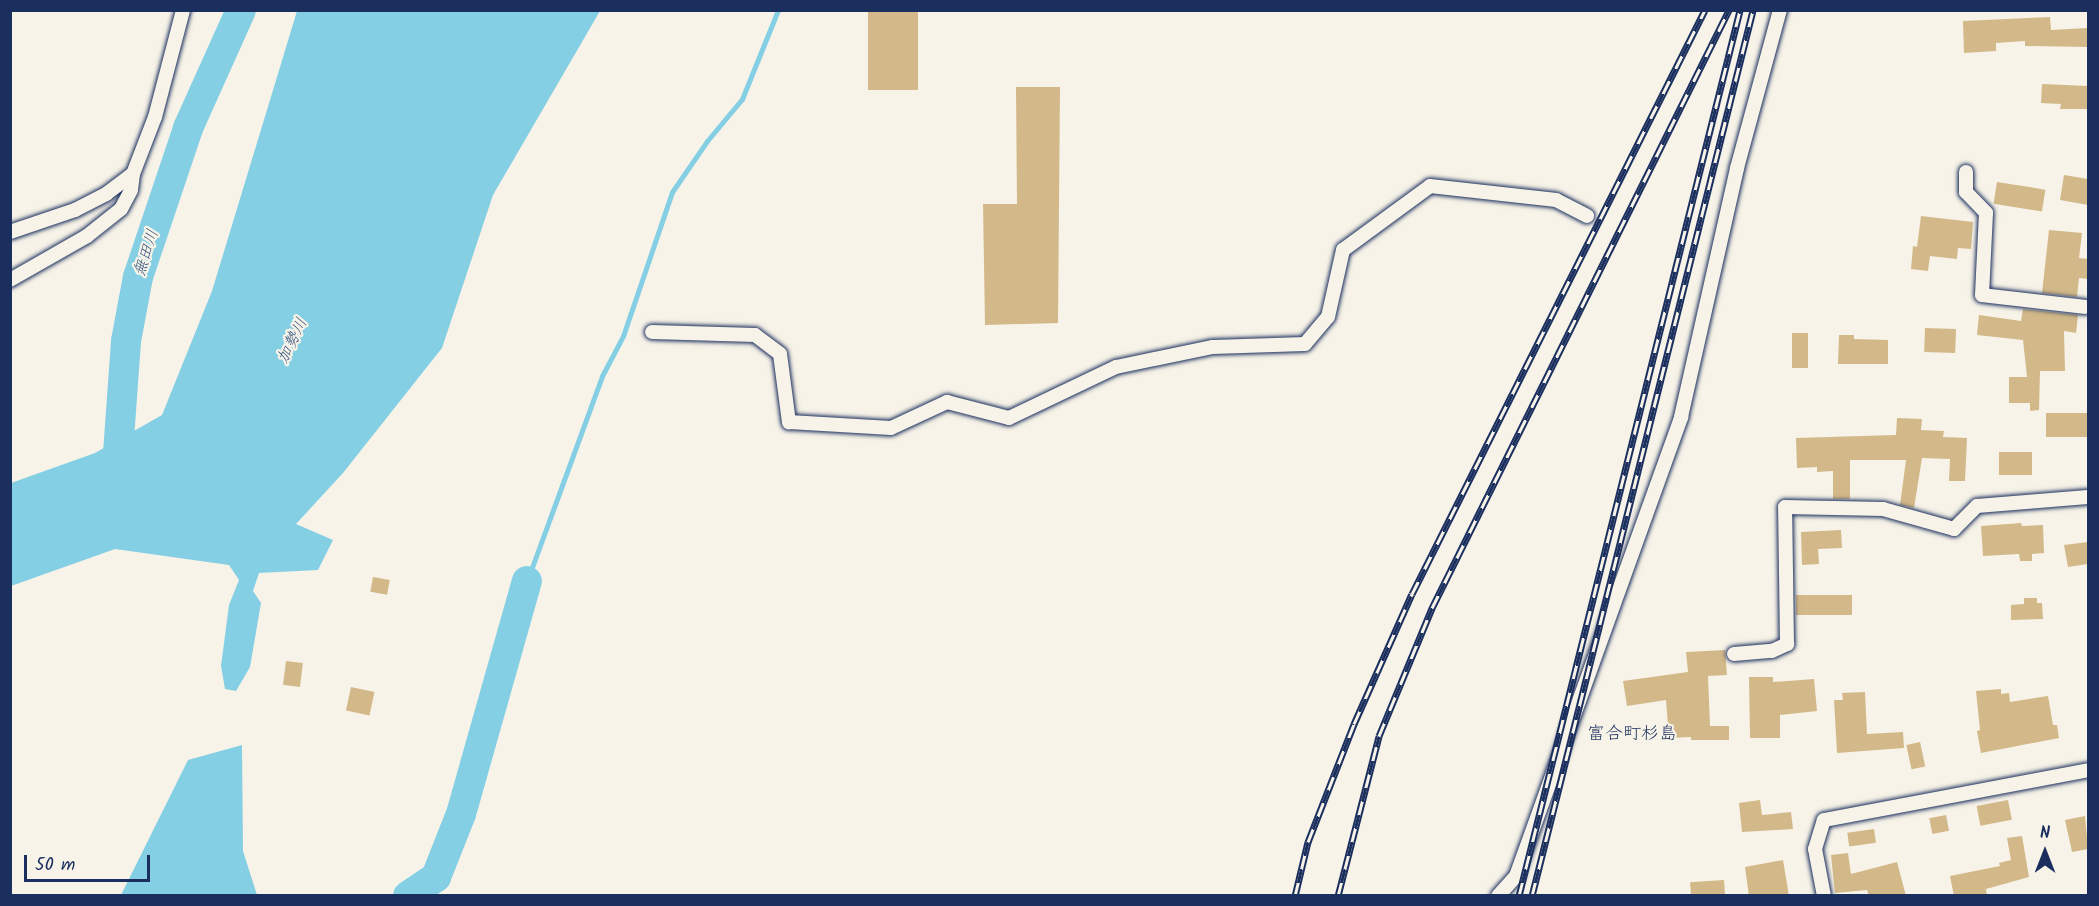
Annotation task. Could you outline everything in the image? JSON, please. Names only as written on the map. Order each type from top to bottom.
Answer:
[{"type":"street","points":[[10,280],[87,236],[121,208],[131,190],[133,174],[155,117],[183,10]]},
{"type":"street","points":[[1498,896],[1516,876],[1681,417],[1737,168],[1780,10]]},
{"type":"street","points":[[1966,172],[1966,192],[1986,213],[1982,295],[2085,307]]},
{"type":"street","points":[[10,232],[75,210],[106,194],[133,174]]},
{"type":"street","points":[[652,332],[755,335],[780,354],[789,422],[891,428],[947,402],[1009,418],[1116,368],[1213,347],[1305,344],[1328,316],[1343,250],[1430,186],[1556,200],[1587,216]]},
{"type":"street","points":[[1734,654],[1772,651],[1787,644],[1785,507],[1883,509],[1954,530],[1977,506],[2088,497]]},
{"type":"street","points":[[1824,896],[1815,849],[1824,820],[2088,770]]},
{"type":"water","name":"加勢川","points":[[297,11],[600,11],[493,195],[442,348],[343,473],[296,524],[333,540],[318,570],[259,573],[253,591],[261,603],[250,667],[236,691],[225,689],[221,666],[229,605],[239,580],[229,565],[115,549],[11,586],[11,483],[95,453],[162,415],[212,291]]},
{"type":"water","points":[[242,745],[243,851],[257,895],[121,895],[188,760]]},
{"type":"building","points":[[868,10],[918,10],[918,90],[868,90]]},
{"type":"building","points":[[2050,17],[2051,30],[2087,28],[2088,47],[2025,46],[2025,41],[1996,43],[1996,51],[1964,53],[1963,21]]},
{"type":"building","points":[[2042,84],[2088,86],[2088,109],[2060,109],[2061,104],[2041,103]]},
{"type":"building","points":[[1016,87],[1060,87],[1058,323],[985,325],[983,204],[1017,204]]},
{"type":"building","points":[[2064,175],[2088,179],[2088,205],[2060,200]]},
{"type":"building","points":[[1997,182],[2045,190],[2042,211],[1994,204]]},
{"type":"building","points":[[1921,216],[1973,222],[1971,249],[1958,248],[1957,259],[1930,256],[1928,271],[1911,269],[1913,246],[1917,247]]},
{"type":"building","points":[[2049,230],[2082,233],[2079,258],[2088,259],[2088,279],[2079,278],[2077,297],[2042,293]]},
{"type":"building","points":[[2023,309],[2078,315],[2076,333],[2064,331],[2065,371],[2040,371],[2039,410],[2030,411],[2030,403],[2009,403],[2009,377],[2027,377],[2023,340],[1977,335],[1979,315],[2021,321]]},
{"type":"building","points":[[1925,328],[1956,329],[1955,353],[1924,352]]},
{"type":"building","points":[[1792,333],[1808,333],[1808,368],[1792,368]]},
{"type":"building","points":[[1839,335],[1854,335],[1854,339],[1888,340],[1888,364],[1838,364]]},
{"type":"building","points":[[2046,413],[2088,413],[2088,437],[2046,437]]},
{"type":"building","points":[[1897,418],[1922,419],[1921,430],[1944,431],[1943,437],[1967,438],[1965,481],[1949,481],[1950,459],[1922,458],[1914,508],[1900,505],[1906,460],[1850,460],[1850,499],[1833,499],[1833,471],[1817,472],[1817,467],[1797,468],[1796,438],[1896,435]]},
{"type":"building","points":[[1999,452],[2032,452],[2032,475],[1999,475]]},
{"type":"building","points":[[2021,523],[2022,526],[2043,525],[2044,553],[2032,554],[2032,561],[2020,561],[2019,554],[1983,556],[1981,526]]},
{"type":"building","points":[[1841,530],[1842,548],[1818,549],[1819,564],[1802,565],[1801,532]]},
{"type":"building","points":[[2088,542],[2088,564],[2068,567],[2064,545]]},
{"type":"building","points":[[373,577],[390,580],[387,595],[370,592]]},
{"type":"building","points":[[1796,595],[1852,595],[1852,615],[1796,615]]},
{"type":"building","points":[[2024,598],[2037,598],[2037,603],[2042,603],[2043,619],[2011,620],[2011,605],[2024,604]]},
{"type":"building","points":[[1725,650],[1727,675],[1708,676],[1710,726],[1729,726],[1729,740],[1669,738],[1666,700],[1627,706],[1623,681],[1688,672],[1686,652]]},
{"type":"building","points":[[286,661],[303,663],[300,687],[283,685]]},
{"type":"building","points":[[1749,677],[1773,677],[1773,682],[1814,679],[1817,711],[1780,715],[1780,738],[1750,738]]},
{"type":"building","points":[[351,687],[374,692],[369,715],[346,710]]},
{"type":"building","points":[[2001,689],[2001,694],[2009,693],[2010,702],[2048,696],[2053,725],[2057,725],[2059,738],[1981,753],[1977,731],[1980,730],[1976,691]]},
{"type":"building","points":[[1865,692],[1867,734],[1903,732],[1904,748],[1837,753],[1834,700],[1843,700],[1842,693]]},
{"type":"building","points":[[1920,742],[1925,766],[1912,769],[1906,745]]},
{"type":"building","points":[[1760,800],[1762,815],[1791,812],[1793,829],[1742,832],[1739,803]]},
{"type":"building","points":[[2008,800],[2012,820],[1980,826],[1977,806]]},
{"type":"building","points":[[1946,815],[1949,831],[1932,834],[1929,818]]},
{"type":"building","points":[[2085,816],[2088,849],[2072,852],[2065,820]]},
{"type":"building","points":[[1874,829],[1876,843],[1849,847],[1847,833]]},
{"type":"building","points":[[2022,836],[2029,877],[1986,889],[1987,896],[1954,896],[1950,876],[2000,866],[1999,863],[2011,860],[2007,838]]},
{"type":"building","points":[[1848,853],[1851,874],[1897,862],[1906,896],[1869,896],[1867,890],[1835,893],[1831,855]]},
{"type":"building","points":[[1783,860],[1789,896],[1749,896],[1745,867]]},
{"type":"building","points":[[1724,880],[1725,896],[1691,896],[1690,882]]},
{"type":"waterway","name":"無田川","points":[[116,481],[126,341],[138,277],[188,128],[241,10]]},
{"type":"waterway","points":[[527,581],[602,376],[623,336],[672,192],[707,141],[742,99],[778,10]]},
{"type":"waterway","points":[[408,896],[436,877],[461,814],[527,581]]},
{"type":"railway","points":[[1295,896],[1308,842],[1354,724],[1412,594],[1705,10]]},
{"type":"railway","points":[[1338,896],[1379,736],[1432,608],[1729,10]]},
{"type":"railway","points":[[1519,896],[1740,10]]},
{"type":"railway","points":[[1532,896],[1753,10]]},
{"type":"district","name":"富合町杉島","points":[[1632,735]]}]
